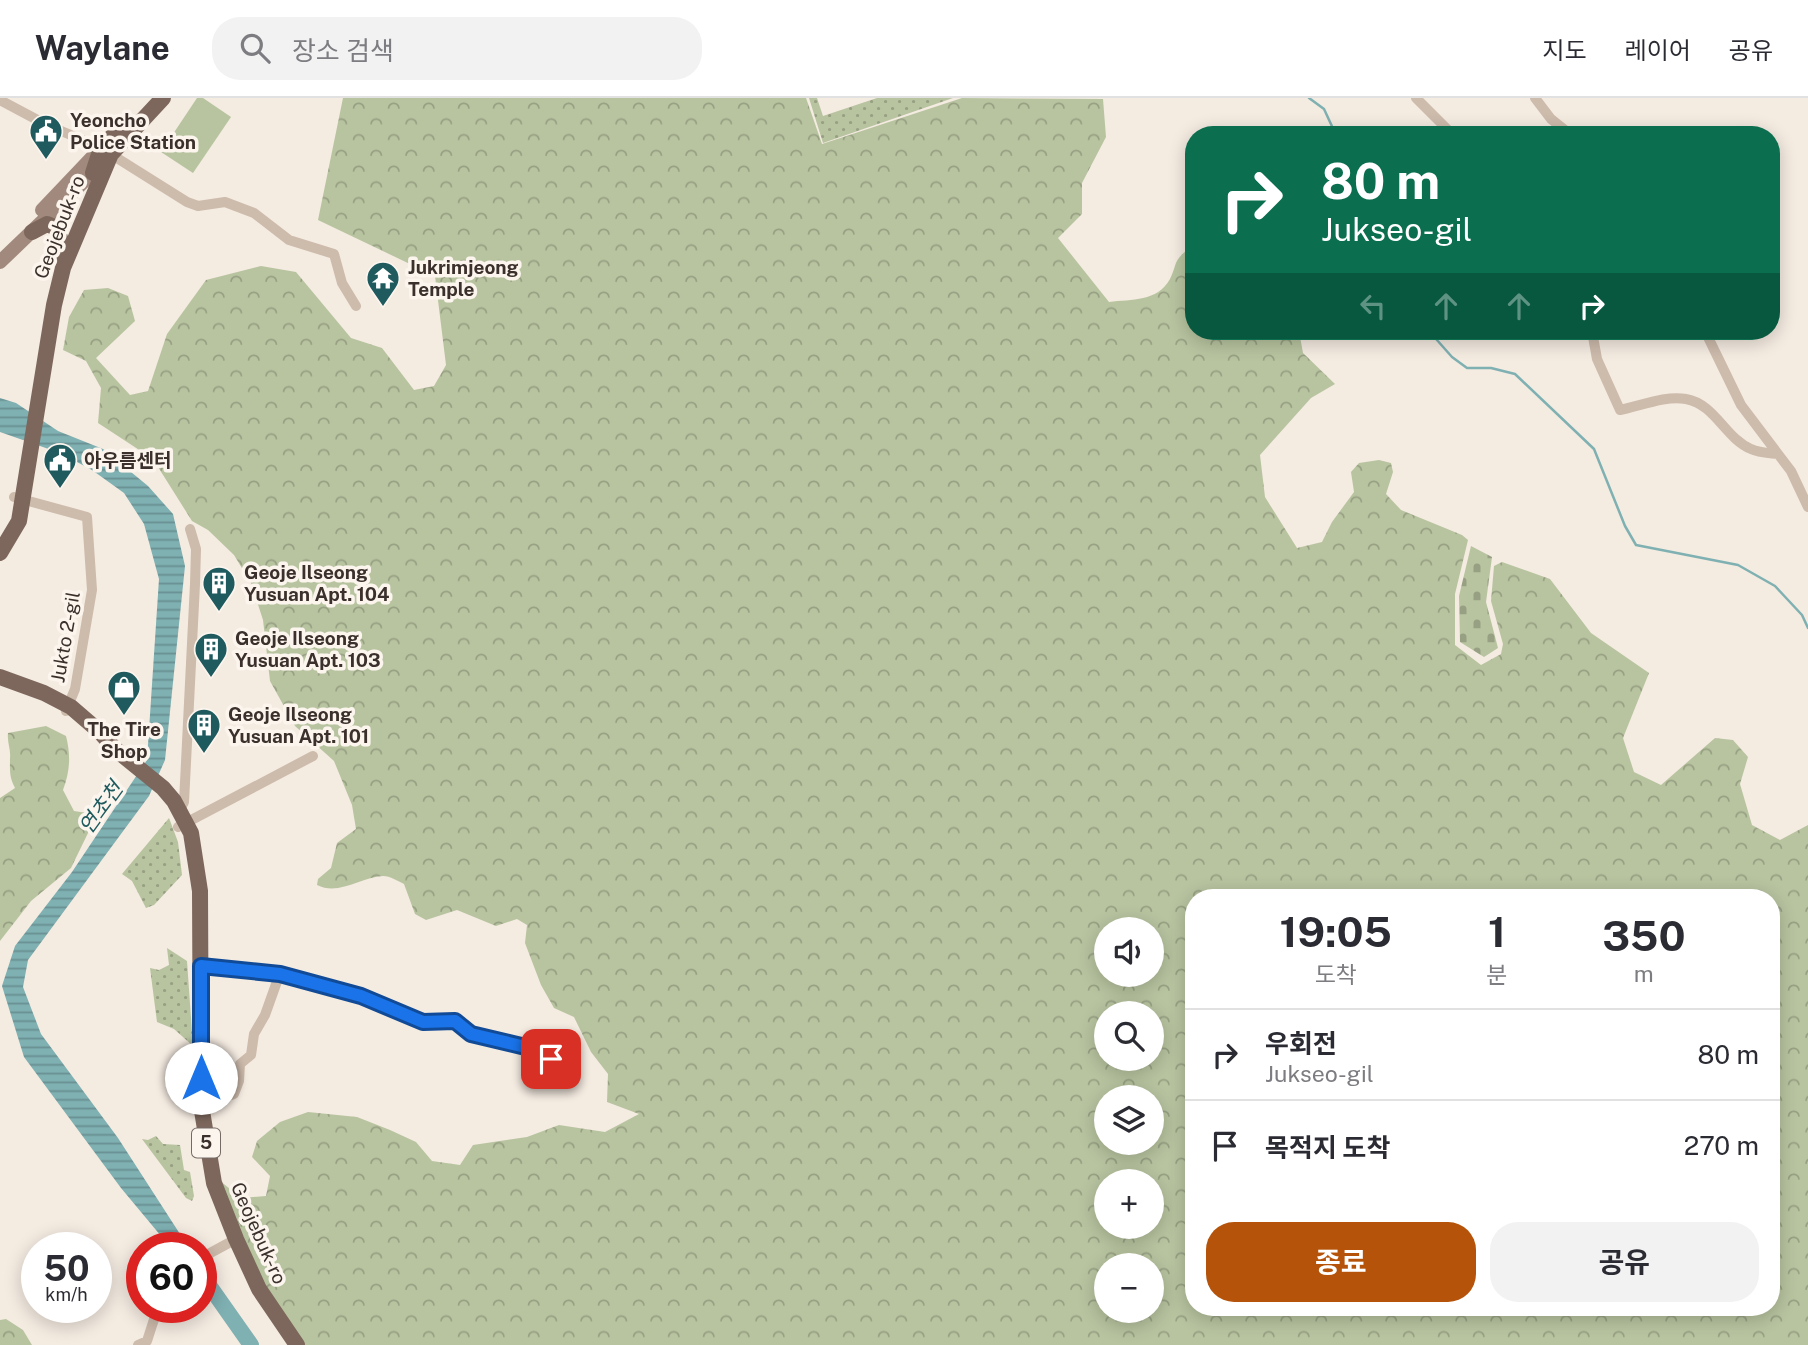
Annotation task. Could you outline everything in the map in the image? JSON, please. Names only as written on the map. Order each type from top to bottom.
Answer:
[{"type":"main road","points":[[106,151],[149,98]]},
{"type":"main road","points":[[0,251],[132,130],[163,98]]},
{"type":"main road","name":"Geojebuk-ro","points":[[34,396],[45,302],[59,253],[93,172],[106,151]]},
{"type":"main road","name":"Geojebuk-ro","points":[[34,396],[63,268],[106,151]]},
{"type":"main road","points":[[0,262],[93,172]]},
{"type":"main road","points":[[32,232],[47,225],[58,229],[61,243],[59,253]]},
{"type":"main road","points":[[0,553],[16,529],[18,498],[34,396]]},
{"type":"main road","points":[[0,535],[18,498]]},
{"type":"main road","points":[[0,677],[44,694],[67,708],[130,764],[179,819]]},
{"type":"main road","points":[[0,684],[67,708]]},
{"type":"main road","name":"Geojebuk-ro","points":[[179,819],[194,847],[199,881],[201,1105],[214,1183],[259,1289],[297,1345]]},
{"type":"street","points":[[1416,98],[1444,126]]},
{"type":"street","points":[[1535,98],[1560,126]]},
{"type":"street","points":[[1,100],[45,124],[106,151],[187,202],[198,206],[225,202],[254,213],[289,240],[334,254],[342,283],[356,306]]},
{"type":"street","points":[[1594,340],[1597,359],[1620,410],[1665,400],[1686,399],[1707,408],[1729,434],[1751,449],[1778,454]]},
{"type":"street","points":[[1709,340],[1741,405],[1791,471],[1808,507]]},
{"type":"street","name":"Jukto 2-gil","points":[[18,498],[87,517],[92,590],[78,677],[67,708]]},
{"type":"street","points":[[179,819],[184,802],[195,584],[195,550],[190,529]]},
{"type":"street","points":[[179,819],[314,758]]},
{"type":"street","points":[[201,966],[280,974],[361,996],[423,1022],[455,1021],[471,1034],[534,1049],[551,1059],[560,1072]]},
{"type":"street","points":[[201,1105],[234,1094],[239,1081],[240,1064],[251,1055],[254,1034],[265,1016],[280,974]]},
{"type":"street","points":[[217,1248],[236,1239]]},
{"type":"street","points":[[138,1345],[147,1341],[153,1323]]},
{"type":"green space","points":[[197,98],[203,98],[231,117],[193,173],[161,152]]},
{"type":"green space","points":[[343,98],[806,98],[822,144],[962,98],[1103,99],[1106,137],[1082,183],[1082,214],[1058,238],[1109,302],[1143,298],[1158,292],[1170,279],[1179,257],[1185,252],[1185,340],[1301,340],[1303,353],[1335,384],[1311,398],[1260,455],[1265,497],[1297,548],[1322,542],[1332,522],[1354,492],[1351,472],[1359,463],[1379,460],[1391,463],[1393,472],[1386,494],[1401,510],[1462,535],[1468,540],[1455,594],[1455,645],[1481,665],[1501,654],[1503,644],[1491,601],[1494,566],[1502,562],[1550,579],[1591,633],[1649,673],[1623,738],[1634,772],[1661,785],[1715,738],[1733,740],[1748,757],[1740,784],[1752,825],[1780,840],[1808,825],[1808,1345],[296,1345],[257,1281],[219,1180],[241,1198],[266,1196],[270,1176],[252,1157],[257,1141],[280,1122],[308,1112],[357,1117],[416,1142],[432,1161],[460,1165],[473,1145],[527,1137],[559,1125],[605,1132],[639,1114],[607,1102],[608,1074],[591,1052],[574,1017],[554,1008],[541,985],[525,943],[527,925],[517,919],[496,926],[457,910],[426,920],[415,914],[404,884],[386,876],[342,887],[325,888],[317,885],[318,879],[331,868],[337,843],[356,829],[352,805],[334,761],[295,726],[270,681],[263,620],[251,583],[234,555],[208,530],[192,521],[153,459],[98,423],[101,388],[86,361],[63,350],[69,317],[84,290],[108,288],[128,296],[135,321],[96,358],[130,395],[148,391],[167,334],[206,280],[261,266],[296,272],[351,338],[382,348],[414,390],[434,386],[446,365],[435,276],[318,220]]},
{"type":"green space","points":[[809,98],[817,98],[823,116],[877,98],[953,98],[823,143]]},
{"type":"green space","points":[[1471,546],[1492,557],[1486,602],[1498,648],[1484,657],[1460,642],[1459,596]]},
{"type":"green space","points":[[46,726],[66,736],[69,763],[63,790],[74,811],[87,813],[90,821],[88,833],[71,868],[31,901],[0,941],[0,798],[15,788],[10,773],[8,733]]},
{"type":"green space","points":[[169,818],[178,842],[182,875],[154,905],[146,908],[132,881],[122,874]]},
{"type":"green space","points":[[167,948],[187,961],[193,1046],[174,1029],[157,1022],[150,968],[159,970],[169,965]]},
{"type":"green space","points":[[156,1136],[163,1144],[180,1145],[184,1170],[190,1172],[194,1196],[192,1201],[186,1198],[142,1139],[148,1140]]},
{"type":"green space","points":[[6,1319],[23,1330],[32,1345],[0,1345],[0,1320]]},
{"type":"water","points":[[0,398],[16,403],[58,431],[103,449],[148,486],[173,514],[185,566],[165,760],[149,796],[28,960],[23,987],[41,1034],[118,1138],[179,1232],[158,1232],[121,1188],[24,1057],[2,986],[15,946],[72,872],[147,760],[159,579],[144,524],[124,493],[92,470],[60,453],[0,432]]},
{"type":"waterway","points":[[1309,98],[1324,109],[1332,126]]},
{"type":"waterway","points":[[1437,340],[1452,357],[1467,368],[1491,368],[1515,374],[1594,449],[1625,526],[1636,545],[1738,565],[1775,586],[1802,615],[1808,628]]},
{"type":"waterway","name":"연초천","points":[[217,1297],[251,1345]]},
{"type":"place","name":"Yeoncho Police Station","points":[[46,161]]},
{"type":"place","name":"Jukrimjeong Temple","points":[[383,308]]},
{"type":"place","name":"아우름센터","points":[[60,490]]},
{"type":"place","name":"Geoje Ilseong Yusuan Apt. 104","points":[[219,613]]},
{"type":"place","name":"Geoje Ilseong Yusuan Apt. 103","points":[[211,679]]},
{"type":"place","name":"The Tire Shop","points":[[124,717]]},
{"type":"place","name":"Geoje Ilseong Yusuan Apt. 101","points":[[204,755]]},
{"type":"route","points":[[201,1078],[201,966],[280,974],[333,987],[423,1022],[455,1021],[471,1034],[534,1049],[551,1059]]}]
